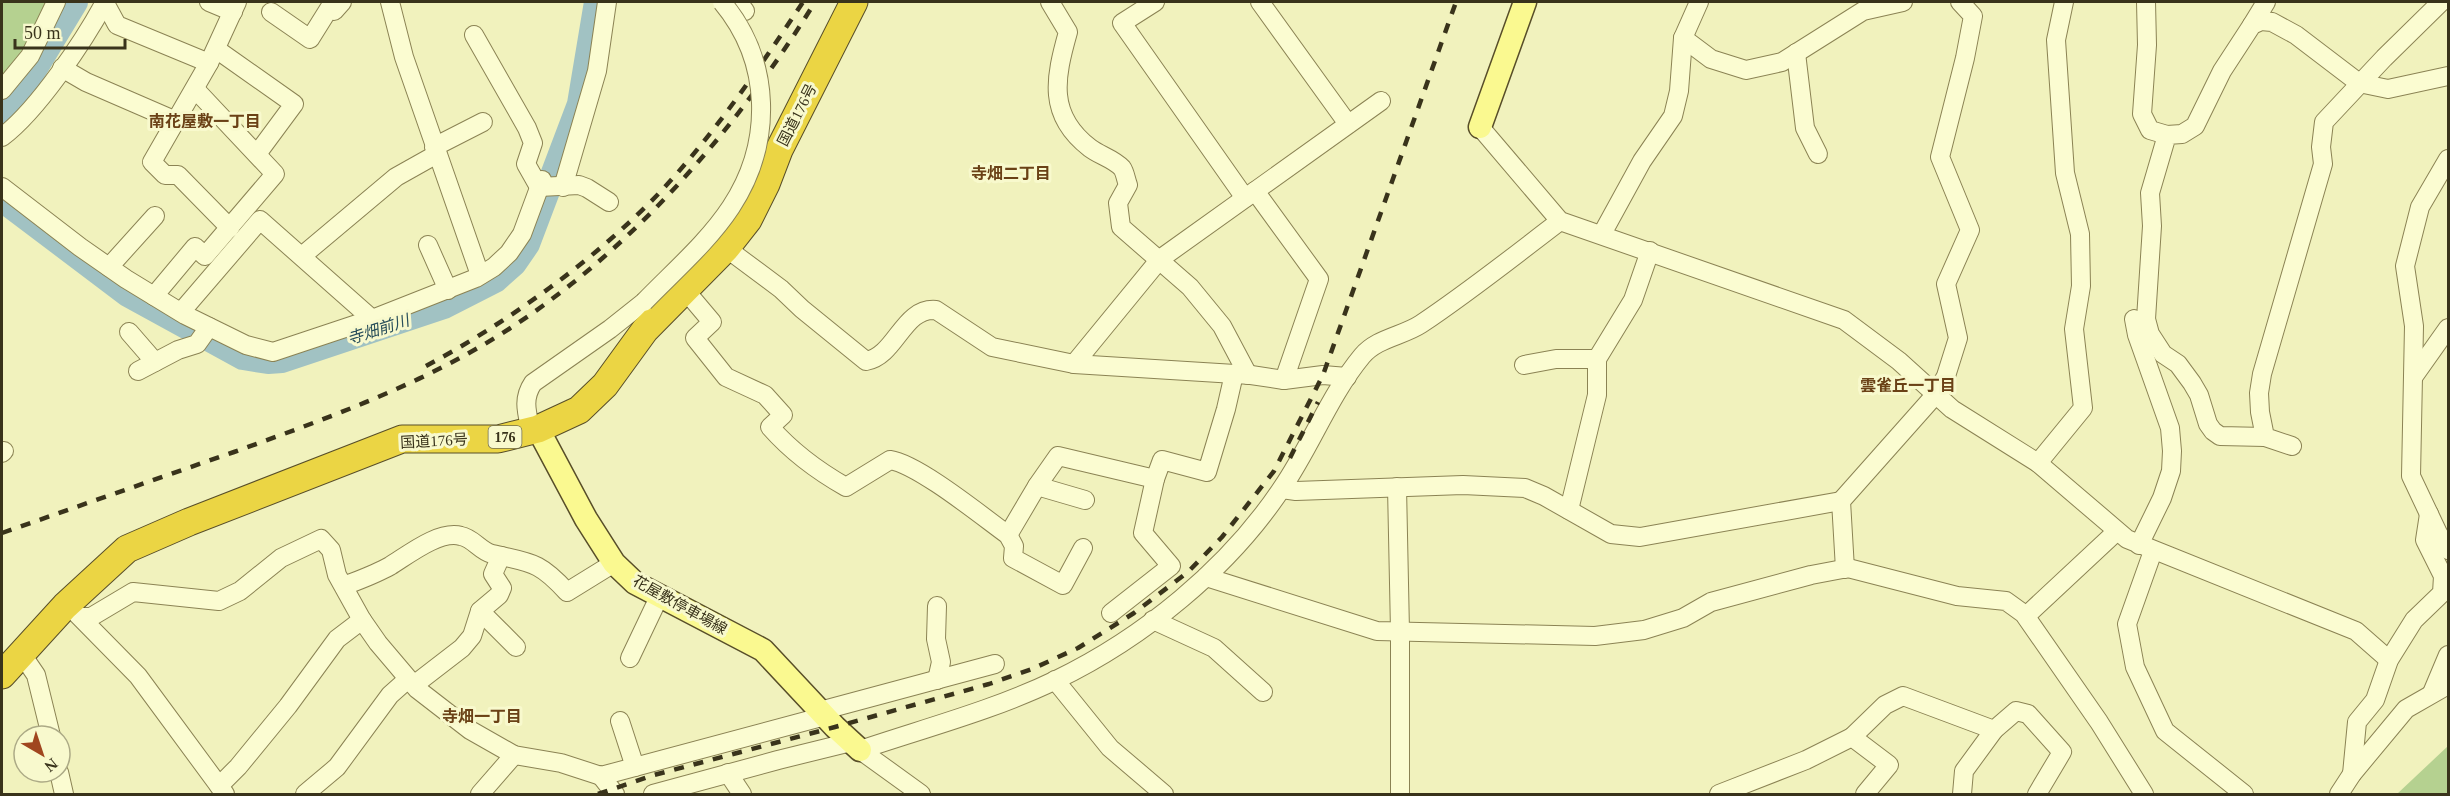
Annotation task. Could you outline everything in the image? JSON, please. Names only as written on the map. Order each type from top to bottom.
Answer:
[{"type":"highway","name":"国道176号","points":[[2,675],[21,652],[73,612],[127,549],[189,522],[402,440],[498,439],[534,430],[579,410],[605,385],[645,330],[726,248],[748,220],[766,184],[779,150],[854,2]]},
{"type":"main road","points":[[1480,127],[1525,2]]},
{"type":"main road","name":"花屋敷停車場線","points":[[534,430],[614,563],[635,583],[763,650],[855,746]]},
{"type":"street","points":[[2,90],[30,56],[57,2]]},
{"type":"street","points":[[2,137],[42,95],[105,2],[117,25],[213,56],[294,104],[257,154]]},
{"type":"street","points":[[209,2],[235,7],[213,56],[152,162],[165,175],[178,175],[230,228]]},
{"type":"street","points":[[272,12],[309,39],[330,7],[334,11],[342,2]]},
{"type":"street","points":[[390,2],[404,57],[480,275]]},
{"type":"street","points":[[2,187],[109,267],[181,312],[205,334],[246,345],[275,360],[448,290],[494,267],[509,253],[548,186],[597,72],[607,2]]},
{"type":"street","points":[[534,430],[525,406],[526,393],[533,383],[644,302],[730,208],[748,175],[758,148],[762,115],[757,73],[752,52],[740,27],[722,2]]},
{"type":"street","points":[[1050,2],[1068,32],[1059,66],[1057,99],[1070,130],[1090,148],[1122,168],[1128,185],[1118,203],[1121,227],[1190,287],[1222,326],[1241,375],[1226,409],[1207,472],[1162,460],[1155,479],[1143,533],[1171,566],[1111,613]]},
{"type":"street","points":[[1155,2],[1122,23],[1250,194],[1319,279],[1284,380]]},
{"type":"street","points":[[1260,2],[1348,124]]},
{"type":"street","points":[[1602,234],[1642,161],[1673,116],[1679,91],[1683,38],[1699,2]]},
{"type":"street","points":[[1683,38],[1711,59],[1746,70],[1782,62],[1863,11],[1903,2]]},
{"type":"street","points":[[1282,489],[1296,491],[1463,485],[1526,488],[1611,534],[1640,537],[1841,501],[1936,394],[1946,376],[1958,338],[1946,284],[1970,230],[1940,157],[1973,16],[1959,2]]},
{"type":"street","points":[[2038,463],[2083,408],[2074,329],[2081,286],[2080,234],[2065,173],[2056,40],[2064,2]]},
{"type":"street","points":[[2146,2],[2147,45],[2142,114],[2150,130],[2167,135],[2182,134],[2195,126],[2222,71],[2266,2]]},
{"type":"street","points":[[2265,437],[2260,403],[2262,374],[2323,164],[2321,147],[2324,123],[2359,84],[2441,2]]},
{"type":"street","points":[[2252,25],[2261,21],[2272,22],[2296,34],[2359,84],[2388,89],[2448,76]]},
{"type":"street","points":[[474,34],[527,128],[533,143],[526,164],[548,186],[579,185],[609,202]]},
{"type":"street","points":[[1796,53],[1805,128],[1818,154]]},
{"type":"street","points":[[62,68],[87,82],[176,121]]},
{"type":"street","points":[[154,296],[195,247],[205,256],[275,174],[195,89]]},
{"type":"street","points":[[1074,364],[1160,259],[1381,101]]},
{"type":"street","points":[[302,256],[396,177],[483,122]]},
{"type":"street","points":[[1480,127],[1560,221],[1844,320],[1899,361],[1952,409],[2038,463],[2116,532],[2146,548],[2356,631],[2390,660]]},
{"type":"street","points":[[2167,135],[2150,193],[2152,226],[2146,319],[2150,334],[2163,354],[2178,364],[2192,383],[2213,431],[2220,436],[2265,437],[2292,446]]},
{"type":"street","points":[[2448,159],[2420,207],[2405,266],[2414,326],[2411,476],[2448,550]]},
{"type":"street","points":[[109,267],[155,216]]},
{"type":"street","points":[[181,312],[260,220],[372,319]]},
{"type":"street","points":[[653,795],[728,773],[855,746],[1008,700],[1100,657],[1153,620],[1206,578],[1282,489],[1363,355],[1374,347],[1418,326],[1560,221]]},
{"type":"street","points":[[428,245],[448,290]]},
{"type":"street","points":[[726,248],[781,289],[866,361],[878,357],[916,315],[930,309],[936,310],[992,347],[1074,364],[1284,380],[1323,375],[1347,378]]},
{"type":"street","points":[[1569,510],[1597,394],[1597,359],[1633,300],[1650,251]]},
{"type":"street","points":[[2148,284],[2136,306],[2134,321],[2170,428],[2172,451],[2171,471],[2146,548],[2127,624],[2135,667],[2165,731],[2244,795]]},
{"type":"street","points":[[685,290],[712,322],[695,338],[726,377],[765,394],[783,415],[770,427],[807,463],[846,487],[890,460],[900,461],[1008,535],[1014,546],[1012,558],[1063,585],[1083,548]]},
{"type":"street","points":[[2414,375],[2448,328]]},
{"type":"street","points":[[129,332],[155,362]]},
{"type":"street","points":[[138,371],[205,334]]},
{"type":"street","points":[[1524,365],[1556,359],[1597,359]]},
{"type":"street","points":[[1008,535],[1058,456],[1155,479]]},
{"type":"street","points":[[1037,486],[1084,500]]},
{"type":"street","points":[[1397,487],[1400,795]]},
{"type":"street","points":[[1841,501],[1845,569]]},
{"type":"street","points":[[2352,774],[2357,722],[2375,700],[2390,660],[2414,620],[2442,592],[2443,576],[2425,540],[2429,514]]},
{"type":"street","points":[[2026,616],[2116,532]]},
{"type":"street","points":[[344,586],[389,566],[423,545],[445,537],[461,536],[484,552],[534,563],[550,572],[567,592],[614,563]]},
{"type":"street","points":[[73,612],[91,617],[133,592],[219,601],[240,591],[281,558],[321,539],[331,550],[338,575],[362,620],[411,682],[470,730],[514,755],[561,763],[601,776],[995,664]]},
{"type":"street","points":[[305,795],[337,767],[390,695],[467,642],[472,636],[480,611],[499,595],[502,588],[493,574],[501,556]]},
{"type":"street","points":[[1206,578],[1377,631],[1596,636],[1644,630],[1683,618],[1711,602],[1811,575],[1845,569],[1957,596],[2006,601],[2026,616],[2099,722],[2144,795]]},
{"type":"street","points":[[630,658],[659,597]]},
{"type":"street","points":[[937,606],[936,639],[940,662],[937,680]]},
{"type":"street","points":[[480,611],[516,647]]},
{"type":"street","points":[[73,612],[138,676],[222,790],[337,639],[362,620]]},
{"type":"street","points":[[1153,620],[1214,648],[1263,692]]},
{"type":"street","points":[[21,652],[36,675],[48,724]]},
{"type":"street","points":[[2339,795],[2352,774],[2406,709],[2440,689],[2448,655]]},
{"type":"street","points":[[1055,680],[1110,748],[1164,795]]},
{"type":"street","points":[[1719,795],[1806,760],[1852,737],[1885,705],[1903,696],[1994,730]]},
{"type":"street","points":[[1962,795],[1964,771],[1994,730],[2016,711],[2028,714],[2062,752],[2037,795]]},
{"type":"street","points":[[620,721],[635,767]]},
{"type":"street","points":[[1852,737],[1889,765],[1865,795]]},
{"type":"street","points":[[855,746],[921,795]]},
{"type":"street","points":[[480,795],[514,755]]},
{"type":"street","points":[[728,773],[742,795]]},
{"type":"street","points":[[601,776],[615,795]]},
{"type":"green space","points":[[2,2],[48,2],[26,50],[2,81]]},
{"type":"green space","points":[[2448,746],[2448,794],[2397,794]]},
{"type":"waterway","points":[[2,111],[15,101],[75,2]]},
{"type":"waterway","name":"寺畑前川","points":[[2,199],[128,294],[243,357],[268,361],[282,360],[444,306],[495,280],[514,263],[527,244],[580,104],[597,2]]},
{"type":"railway","points":[[426,366],[488,330],[551,287],[610,240],[637,215],[682,168],[719,123],[803,2]]},
{"type":"railway","points":[[2,533],[340,413],[443,367],[509,329],[555,297],[599,261],[680,183],[752,96],[815,2]]},
{"type":"railway","points":[[598,794],[654,775],[989,684],[1032,669],[1078,648],[1134,613],[1188,572],[1222,537],[1274,471],[1323,375],[1456,2]]},
{"type":"railway","points":[[1290,458],[1318,402]]},
{"type":"district","name":"南花屋敷一丁目","points":[[205,121]]},
{"type":"district","name":"寺畑二丁目","points":[[1011,173]]},
{"type":"district","name":"雲雀丘一丁目","points":[[1908,385]]},
{"type":"district","name":"寺畑一丁目","points":[[482,716]]}]
